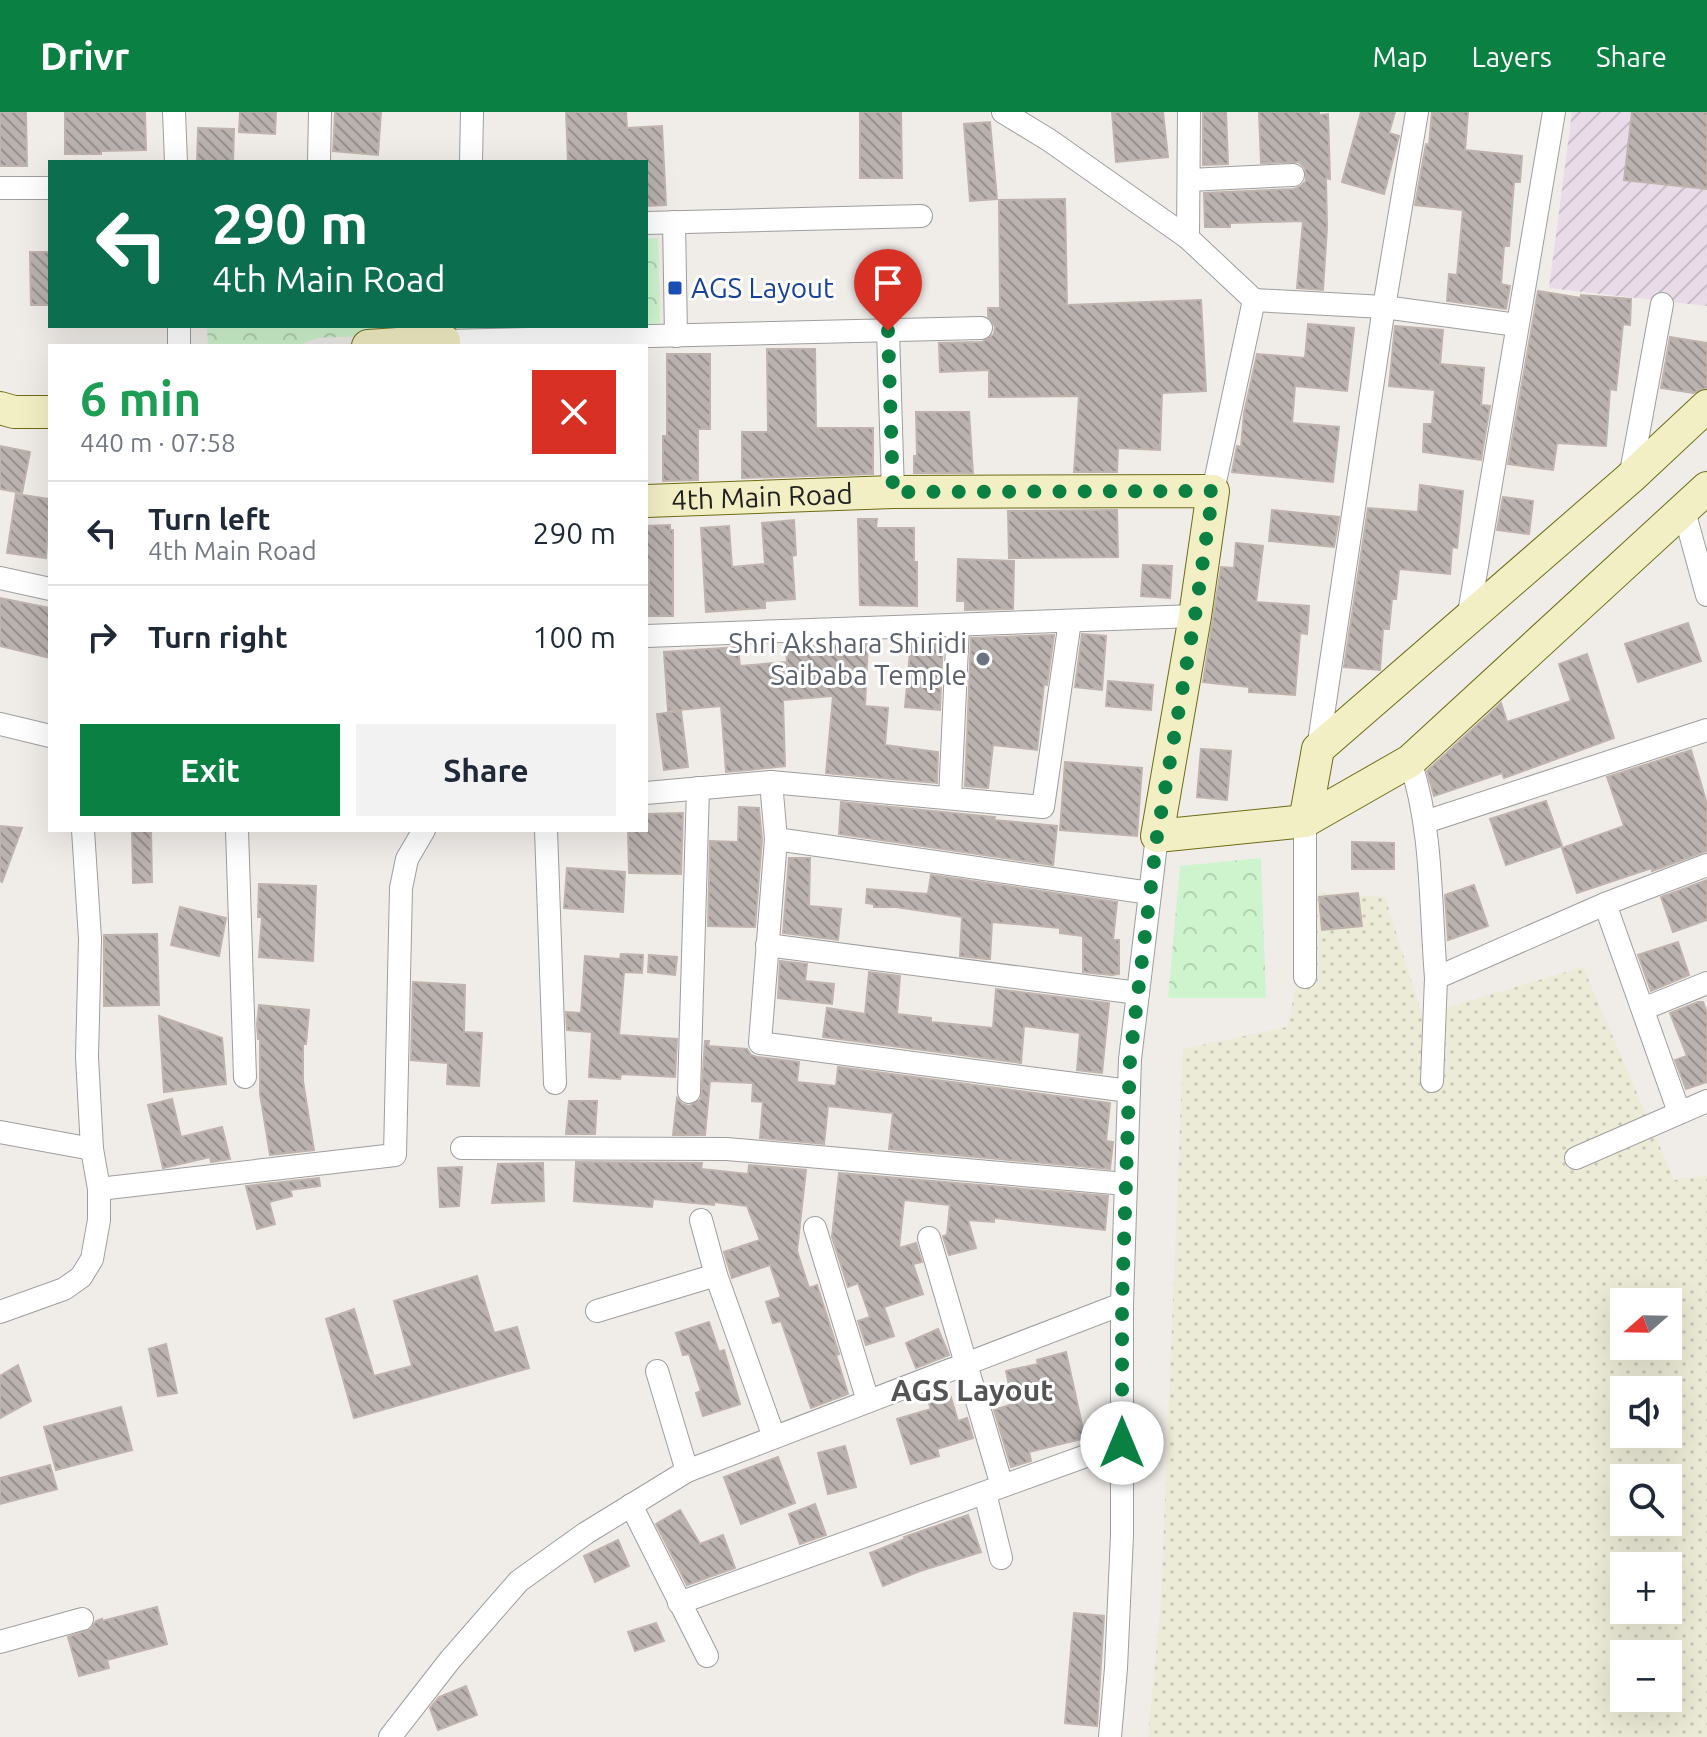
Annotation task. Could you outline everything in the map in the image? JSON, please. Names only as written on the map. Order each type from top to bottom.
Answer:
[{"type":"street","points":[[174,112],[176,160]]},
{"type":"street","points":[[319,160],[320,112]]},
{"type":"street","points":[[471,160],[472,112]]},
{"type":"street","points":[[1003,112],[1049,140],[1188,238],[1254,300],[1384,307],[1517,325]]},
{"type":"street","points":[[1188,238],[1189,112]]},
{"type":"street","points":[[1305,977],[1305,821],[1417,112]]},
{"type":"street","points":[[1468,619],[1554,112]]},
{"type":"street","points":[[1189,180],[1293,175]]},
{"type":"street","points":[[0,188],[48,188]]},
{"type":"street","points":[[648,223],[921,216]]},
{"type":"street","points":[[674,222],[676,336]]},
{"type":"street","points":[[1110,1737],[1120,1579],[1122,1304],[1129,1091],[1138,993],[1157,836],[1213,491],[1254,300]]},
{"type":"street","points":[[1630,478],[1662,304]]},
{"type":"street","points":[[390,344],[457,338],[981,328]]},
{"type":"street","points":[[888,331],[893,492]]},
{"type":"street","points":[[1318,749],[1630,478],[1707,406]]},
{"type":"street","points":[[0,408],[14,412],[48,412]]},
{"type":"street","points":[[1157,836],[1305,821],[1410,761],[1707,488]]},
{"type":"street","name":"4th Main Road","points":[[648,501],[893,492],[1213,491]]},
{"type":"street","points":[[1684,511],[1707,595]]},
{"type":"street","points":[[0,578],[48,589]]},
{"type":"street","points":[[648,636],[1195,616]]},
{"type":"street","points":[[648,793],[771,782],[1043,807],[1070,621]]},
{"type":"street","points":[[950,798],[958,625]]},
{"type":"street","points":[[0,724],[48,736]]},
{"type":"street","points":[[1425,822],[1707,730]]},
{"type":"street","points":[[1410,761],[1425,822],[1436,978],[1432,1081]]},
{"type":"street","points":[[771,782],[776,839],[760,1043],[1129,1091]]},
{"type":"street","points":[[689,1092],[698,788]]},
{"type":"street","points":[[0,1312],[64,1289],[81,1277],[92,1259],[99,1220],[87,1057],[90,939],[83,832]]},
{"type":"street","points":[[237,832],[245,1077]]},
{"type":"street","points":[[99,1189],[395,1155],[401,888],[407,859],[423,832]]},
{"type":"street","points":[[546,832],[555,1083]]},
{"type":"street","points":[[776,839],[1150,893]]},
{"type":"street","points":[[1436,978],[1605,904],[1707,865]]},
{"type":"street","points":[[1605,904],[1679,1112]]},
{"type":"street","points":[[767,945],[1138,993]]},
{"type":"street","points":[[1643,1009],[1707,983]]},
{"type":"street","points":[[1576,1158],[1707,1101]]},
{"type":"street","points":[[0,1132],[92,1149]]},
{"type":"street","points":[[462,1148],[727,1149],[1126,1184]]},
{"type":"street","points":[[701,1220],[716,1275],[774,1437]]},
{"type":"street","points":[[815,1228],[868,1401]]},
{"type":"street","points":[[929,1238],[964,1364],[993,1490],[1001,1558]]},
{"type":"street","points":[[597,1311],[716,1275]]},
{"type":"street","points":[[390,1737],[450,1660],[519,1581],[586,1533],[687,1471],[1122,1304]]},
{"type":"street","points":[[657,1371],[687,1471]]},
{"type":"street","points":[[679,1603],[1122,1443]]},
{"type":"street","points":[[631,1505],[707,1656]]},
{"type":"street","points":[[0,1642],[82,1619]]},
{"type":"shaded area","points":[[1572,112],[1707,112],[1707,306],[1549,288]]},
{"type":"green space","points":[[658,238],[660,323],[648,324],[648,239]]},
{"type":"green space","points":[[207,328],[550,328],[316,338],[303,344],[208,344]]},
{"type":"green space","points":[[1261,858],[1266,998],[1168,998],[1180,866]]},
{"type":"green space","points":[[1318,893],[1385,897],[1422,1015],[1583,967],[1674,1180],[1707,1176],[1707,1737],[1148,1737],[1161,1601],[1183,1049],[1287,1027]]},
{"type":"building","points":[[0,112],[26,112],[27,166],[0,166]]},
{"type":"building","points":[[65,112],[145,112],[146,150],[65,154]]},
{"type":"building","points":[[240,112],[276,112],[275,134],[239,132]]},
{"type":"building","points":[[335,112],[381,112],[378,155],[333,151]]},
{"type":"building","points":[[566,112],[626,112],[627,128],[662,126],[666,205],[648,206],[648,160],[568,160]]},
{"type":"building","points":[[860,112],[901,112],[902,178],[860,178]]},
{"type":"building","points":[[1112,112],[1163,112],[1168,157],[1116,162]]},
{"type":"building","points":[[1203,112],[1226,112],[1228,164],[1203,165]]},
{"type":"building","points":[[1259,112],[1328,114],[1330,179],[1326,178],[1323,290],[1297,288],[1303,221],[1230,223],[1230,227],[1205,227],[1204,193],[1294,189],[1306,181],[1305,168],[1299,162],[1261,163]]},
{"type":"building","points":[[1361,112],[1395,112],[1389,133],[1399,136],[1384,194],[1342,182]]},
{"type":"building","points":[[1432,112],[1468,112],[1465,150],[1522,156],[1520,182],[1514,182],[1509,246],[1504,246],[1501,284],[1510,286],[1506,309],[1447,301],[1449,274],[1457,275],[1463,210],[1415,205],[1426,144],[1429,145]]},
{"type":"building","points":[[1632,112],[1707,112],[1707,189],[1624,180]]},
{"type":"building","points":[[990,122],[997,199],[970,201],[964,124]]},
{"type":"building","points":[[198,128],[234,129],[233,160],[197,160]]},
{"type":"building","points":[[1065,199],[1067,305],[1201,300],[1206,391],[1162,393],[1160,450],[1118,448],[1117,472],[1074,472],[1079,396],[989,397],[989,370],[940,372],[939,343],[982,342],[994,334],[995,327],[988,316],[988,308],[1000,308],[999,200]]},
{"type":"building","points":[[30,252],[48,252],[48,305],[31,305]]},
{"type":"building","points":[[1538,291],[1581,298],[1581,295],[1631,299],[1630,325],[1623,324],[1616,390],[1610,389],[1606,446],[1557,443],[1553,470],[1508,464]]},
{"type":"building","points":[[1308,324],[1354,328],[1347,391],[1295,386],[1292,423],[1339,427],[1333,482],[1232,472],[1237,446],[1241,447],[1244,413],[1257,354],[1305,358]]},
{"type":"building","points":[[1395,326],[1443,330],[1440,364],[1484,368],[1481,405],[1490,406],[1481,460],[1423,452],[1424,424],[1432,424],[1435,390],[1389,386]]},
{"type":"building","points":[[1670,337],[1707,343],[1707,388],[1693,393],[1661,388]]},
{"type":"building","points":[[767,349],[815,349],[816,428],[873,428],[873,474],[742,478],[742,432],[768,432]]},
{"type":"building","points":[[667,354],[710,354],[710,429],[698,429],[698,480],[663,481],[663,436],[667,436]]},
{"type":"building","points":[[916,412],[969,412],[973,473],[914,473],[914,456],[917,456]]},
{"type":"building","points":[[0,446],[30,452],[22,493],[0,489]]},
{"type":"building","points":[[1420,485],[1463,491],[1457,548],[1452,547],[1450,574],[1399,569],[1389,629],[1383,629],[1380,670],[1344,667],[1368,508],[1418,512]]},
{"type":"building","points":[[16,494],[48,499],[46,558],[7,553]]},
{"type":"building","points":[[1503,497],[1533,501],[1529,534],[1497,530]]},
{"type":"building","points":[[1117,510],[1118,557],[1009,558],[1008,511]]},
{"type":"building","points":[[1272,510],[1339,517],[1334,547],[1269,541]]},
{"type":"building","points":[[858,519],[877,519],[876,528],[914,528],[917,606],[860,605]]},
{"type":"building","points":[[794,520],[796,555],[792,556],[795,599],[765,601],[765,608],[706,612],[701,528],[729,526],[732,567],[765,564],[762,523]]},
{"type":"building","points":[[670,525],[670,530],[673,530],[673,616],[649,616],[648,526]]},
{"type":"building","points":[[1236,543],[1263,546],[1256,602],[1309,606],[1307,634],[1300,633],[1295,695],[1249,692],[1249,687],[1203,682],[1221,567],[1234,568]]},
{"type":"building","points":[[958,559],[1014,561],[1013,609],[965,610],[965,601],[957,601]]},
{"type":"building","points":[[1143,565],[1172,566],[1170,598],[1141,596]]},
{"type":"building","points":[[0,598],[48,608],[48,658],[0,646]]},
{"type":"building","points":[[1688,623],[1701,661],[1638,682],[1625,644]]},
{"type":"building","points":[[1082,634],[1106,636],[1102,690],[1075,687]]},
{"type":"building","points":[[1054,635],[1047,685],[1044,684],[1037,750],[993,745],[988,788],[965,786],[971,638]]},
{"type":"building","points":[[943,639],[940,710],[905,707],[911,640]]},
{"type":"building","points":[[868,643],[865,706],[888,708],[885,745],[938,752],[937,783],[826,773],[833,696],[783,700],[785,766],[749,770],[726,772],[721,706],[668,711],[664,652],[738,647],[740,666],[787,662],[786,648]]},
{"type":"building","points":[[1587,654],[1614,738],[1504,778],[1502,773],[1434,796],[1427,771],[1501,703],[1507,722],[1571,701],[1559,664]]},
{"type":"building","points":[[1108,681],[1153,685],[1151,710],[1106,706]]},
{"type":"building","points":[[681,711],[688,767],[664,770],[657,714]]},
{"type":"building","points":[[1201,749],[1231,751],[1227,800],[1197,797]]},
{"type":"building","points":[[1691,750],[1707,804],[1707,851],[1577,893],[1562,848],[1624,826],[1607,777]]},
{"type":"building","points":[[1065,762],[1142,768],[1137,836],[1060,830]]},
{"type":"building","points":[[1546,801],[1562,846],[1506,865],[1490,819]]},
{"type":"building","points":[[841,802],[1057,826],[1053,865],[839,834]]},
{"type":"building","points":[[739,807],[759,808],[762,839],[755,927],[708,926],[710,841],[738,842]]},
{"type":"building","points":[[683,813],[681,874],[629,873],[628,832],[648,832],[648,814]]},
{"type":"building","points":[[0,826],[22,828],[2,882],[0,881]]},
{"type":"building","points":[[132,832],[151,832],[152,882],[133,883]]},
{"type":"building","points":[[1352,842],[1394,843],[1394,869],[1352,869]]},
{"type":"building","points":[[789,858],[810,858],[809,906],[841,909],[838,940],[783,933]]},
{"type":"building","points":[[567,868],[625,872],[623,912],[564,908]]},
{"type":"building","points":[[931,875],[1117,902],[1113,940],[1119,940],[1119,974],[1083,972],[1083,936],[1060,933],[1060,928],[992,922],[990,959],[960,956],[962,917],[896,907],[874,907],[874,904],[866,903],[867,889],[928,894]]},
{"type":"building","points":[[1707,880],[1707,920],[1673,932],[1661,897]]},
{"type":"building","points":[[259,884],[316,886],[313,961],[259,957],[262,917],[258,917]]},
{"type":"building","points":[[1474,885],[1488,926],[1448,940],[1445,895]]},
{"type":"building","points":[[1358,893],[1362,926],[1322,930],[1319,897]]},
{"type":"building","points":[[180,907],[226,918],[219,956],[171,945]]},
{"type":"building","points":[[157,934],[159,1005],[104,1006],[104,935]]},
{"type":"building","points":[[1678,942],[1689,975],[1651,991],[1638,955]]},
{"type":"building","points":[[621,954],[643,955],[642,973],[624,972],[619,1035],[677,1039],[675,1077],[621,1074],[620,1079],[589,1077],[592,1032],[567,1030],[566,1012],[581,1013],[585,956],[620,959]]},
{"type":"building","points":[[649,955],[677,957],[675,975],[648,972]]},
{"type":"building","points":[[780,961],[807,964],[805,981],[834,984],[832,1004],[778,998]]},
{"type":"building","points":[[869,972],[900,976],[897,1014],[931,1018],[931,1022],[993,1028],[996,989],[1109,1003],[1102,1073],[1077,1070],[1080,1033],[1024,1026],[1021,1063],[823,1037],[827,1008],[865,1014]]},
{"type":"building","points":[[413,982],[465,985],[464,1032],[482,1033],[479,1086],[447,1084],[448,1063],[411,1060]]},
{"type":"building","points":[[1703,1002],[1707,1013],[1707,1082],[1686,1089],[1675,1060],[1687,1056],[1670,1013]]},
{"type":"building","points":[[259,1005],[309,1010],[306,1044],[303,1044],[303,1081],[314,1150],[270,1155],[260,1094]]},
{"type":"building","points":[[159,1016],[222,1038],[226,1084],[164,1092]]},
{"type":"building","points":[[705,1041],[709,1041],[708,1046],[747,1049],[757,1057],[799,1062],[797,1082],[836,1086],[838,1067],[1110,1103],[1106,1141],[1113,1142],[1110,1169],[889,1149],[893,1113],[828,1106],[824,1144],[760,1138],[763,1102],[752,1101],[753,1083],[710,1081],[705,1135],[673,1135],[677,1098],[689,1106],[701,1099]]},
{"type":"building","points":[[172,1099],[181,1137],[222,1127],[230,1159],[211,1162],[210,1157],[163,1168],[148,1105]]},
{"type":"building","points":[[569,1101],[597,1101],[595,1134],[566,1134]]},
{"type":"building","points":[[576,1162],[702,1163],[701,1169],[748,1174],[749,1165],[806,1170],[797,1251],[809,1288],[817,1285],[848,1394],[811,1408],[781,1321],[773,1323],[766,1302],[781,1297],[770,1265],[732,1278],[724,1252],[760,1240],[747,1206],[653,1199],[652,1207],[574,1201]]},
{"type":"building","points":[[543,1163],[544,1201],[492,1203],[498,1164]]},
{"type":"building","points":[[462,1167],[459,1206],[440,1207],[438,1168]]},
{"type":"building","points":[[839,1173],[1108,1196],[1105,1230],[994,1218],[994,1222],[968,1220],[976,1248],[949,1255],[943,1236],[947,1235],[950,1205],[904,1200],[899,1248],[916,1243],[922,1262],[913,1264],[923,1294],[884,1307],[894,1336],[866,1345],[858,1321],[870,1317],[858,1283],[848,1287],[832,1237]]},
{"type":"building","points":[[319,1178],[320,1186],[290,1190],[292,1196],[269,1202],[275,1224],[257,1229],[246,1186]]},
{"type":"building","points":[[477,1276],[494,1333],[517,1327],[529,1368],[354,1418],[326,1319],[354,1309],[374,1376],[412,1366],[394,1301]]},
{"type":"building","points":[[709,1322],[719,1352],[724,1350],[740,1404],[703,1416],[696,1393],[701,1391],[689,1354],[683,1355],[676,1333]]},
{"type":"building","points":[[938,1329],[949,1355],[916,1368],[906,1343]]},
{"type":"building","points":[[166,1344],[177,1393],[158,1396],[149,1349]]},
{"type":"building","points":[[1066,1352],[1085,1438],[1029,1452],[1031,1461],[1011,1467],[994,1410],[1013,1404],[1006,1371],[1038,1364],[1037,1360]]},
{"type":"building","points":[[18,1365],[31,1401],[0,1418],[0,1376]]},
{"type":"building","points":[[949,1391],[958,1421],[967,1418],[973,1438],[937,1449],[939,1456],[911,1464],[897,1419],[931,1409],[927,1398]]},
{"type":"building","points":[[121,1407],[132,1450],[56,1470],[44,1427]]},
{"type":"building","points":[[845,1446],[856,1487],[828,1494],[818,1453]]},
{"type":"building","points":[[778,1457],[795,1503],[741,1524],[724,1477]]},
{"type":"building","points":[[50,1465],[57,1489],[0,1504],[0,1478]]},
{"type":"building","points":[[815,1504],[826,1535],[800,1544],[789,1514]]},
{"type":"building","points":[[680,1510],[700,1544],[723,1535],[735,1568],[687,1585],[656,1524]]},
{"type":"building","points":[[968,1515],[981,1552],[883,1586],[870,1553],[904,1537]]},
{"type":"building","points":[[618,1540],[629,1566],[595,1582],[584,1556]]},
{"type":"building","points":[[157,1607],[167,1644],[107,1660],[109,1668],[79,1676],[68,1637],[91,1629],[96,1621]]},
{"type":"building","points":[[1074,1613],[1104,1616],[1097,1726],[1065,1723]]},
{"type":"building","points":[[656,1623],[664,1641],[635,1651],[628,1632]]},
{"type":"building","points":[[466,1686],[477,1715],[438,1730],[430,1708],[439,1697]]},
{"type":"place","name":"AGS Layout","points":[[675,288]]},
{"type":"place","name":"Shri Akshara Shiridi Saibaba Temple","points":[[983,659]]},
{"type":"district","name":"AGS Layout","points":[[972,1391]]},
{"type":"route","points":[[888,331],[893,492],[1213,491],[1157,836],[1130,1059],[1122,1304],[1122,1443]]}]
